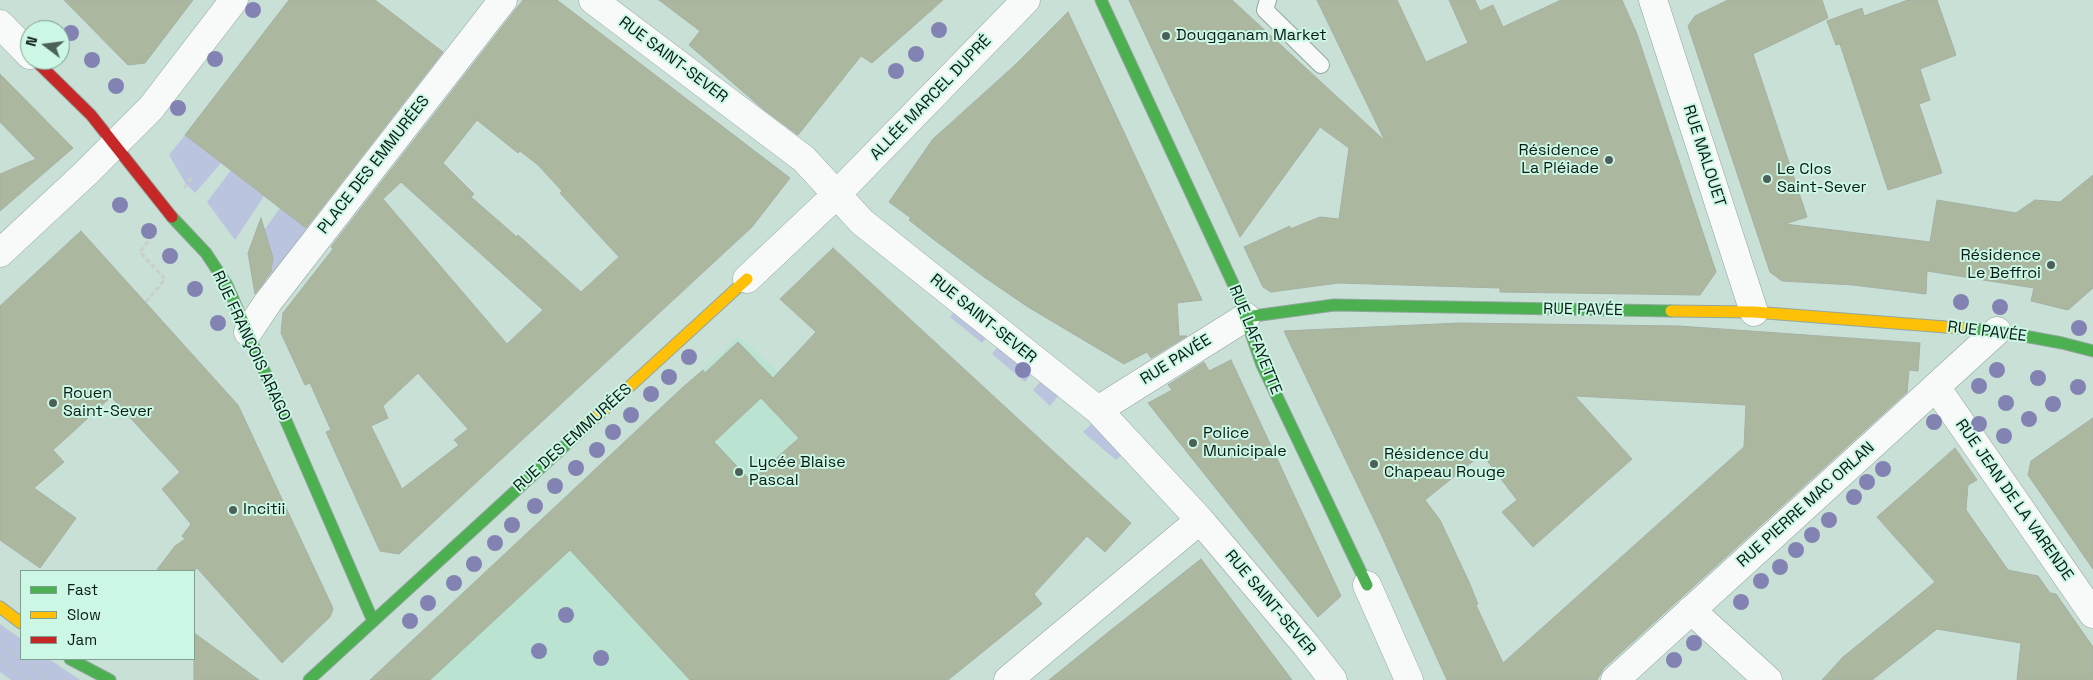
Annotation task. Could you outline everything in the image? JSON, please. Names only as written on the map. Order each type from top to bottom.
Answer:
[{"type":"street","points":[[0,253],[151,108],[234,0]]},
{"type":"street","name":"PLACE DES EMMURÉES","points":[[248,332],[268,302],[503,0]]},
{"type":"street","name":"RUE SAINT-SEVER","points":[[593,0],[804,159],[862,222],[1098,410],[1200,520],[1306,645],[1333,680]]},
{"type":"street","name":"ALLÉE MARCEL DUPRÉ","points":[[836,195],[1026,0]]},
{"type":"street","name":"RUE LAFAYETTE","points":[[1101,0],[1236,290],[1262,366],[1367,585],[1409,680]]},
{"type":"street","name":"RUE MALOUET","points":[[1656,1],[1754,312]]},
{"type":"street","points":[[0,24],[20,45]]},
{"type":"street","name":"RUE FRANÇOIS ARAGO","points":[[45,70],[91,115],[168,213],[206,253],[227,285],[374,621]]},
{"type":"street","name":"RUE DES EMMURÉES","points":[[309,680],[747,279],[836,195]]},
{"type":"street","name":"RUE PAVÉE","points":[[1098,410],[1246,317],[1334,305],[1754,312],[1998,331],[2093,351]]},
{"type":"street","name":"RUE PIERRE MAC ORLAN","points":[[1615,680],[1998,331]]},
{"type":"street","name":"RUE JEAN DE LA VARENDE","points":[[1936,387],[2093,614]]},
{"type":"street","points":[[1008,680],[1200,520]]},
{"type":"street","points":[[0,607],[20,622]]},
{"type":"street","points":[[1691,610],[1768,680]]},
{"type":"street","points":[[72,660],[110,680]]},
{"type":"lane","points":[[1268,0],[1266,10],[1321,65]]},
{"type":"shaded area","points":[[185,135],[221,163],[195,193],[186,184],[169,155]]},
{"type":"shaded area","points":[[231,170],[264,196],[235,240],[207,202]]},
{"type":"shaded area","points":[[280,208],[310,231],[263,296],[255,280],[263,282],[268,279],[272,270],[273,258],[260,236]]},
{"type":"shaded area","points":[[966,297],[999,324],[982,343],[950,317]]},
{"type":"shaded area","points":[[1010,332],[1045,357],[1025,382],[992,354]]},
{"type":"shaded area","name":"Lycée Blaise Pascal","points":[[739,336],[966,546],[1006,559],[1042,604],[948,680],[370,680]]},
{"type":"shaded area","points":[[1055,365],[1072,379],[1050,406],[1033,390]]},
{"type":"shaded area","points":[[1109,407],[1137,441],[1116,460],[1083,432]]},
{"type":"shaded area","points":[[0,624],[20,638],[20,660],[50,660],[80,680],[11,680],[0,672]]},
{"type":"building","points":[[64,0],[193,0],[145,63],[128,65]]},
{"type":"building","points":[[289,0],[375,0],[443,52],[306,228],[185,135]]},
{"type":"building","points":[[523,0],[557,0],[790,178],[752,227],[399,554],[380,551],[326,432],[331,430],[310,383],[305,385],[281,333],[283,313],[333,249],[331,247]],"holes":[[[477,120],[518,153],[520,151],[538,165],[562,191],[560,193],[619,257],[581,292],[518,235],[517,237],[471,197],[474,194],[443,163]],[[401,182],[543,310],[507,344],[383,199]],[[418,373],[468,429],[454,440],[459,445],[402,489],[371,426],[388,418],[383,406]]]},
{"type":"building","points":[[659,0],[943,0],[872,63],[861,56],[798,135],[763,109],[689,45],[700,31]]},
{"type":"building","points":[[1129,0],[1232,0],[1385,141],[1317,0],[1397,0],[1426,62],[1468,43],[1449,0],[1475,0],[1480,11],[1493,5],[1503,27],[1561,0],[1622,0],[1637,34],[1716,272],[1700,295],[1500,292],[1500,288],[1338,283],[1271,292],[1263,287],[1244,247],[1290,226],[1290,229],[1320,217],[1339,219],[1349,148],[1320,127],[1240,237]]},
{"type":"building","points":[[1728,0],[1822,0],[1828,18],[1753,54],[1807,217],[1785,224],[1930,242],[1937,200],[2016,213],[2035,200],[2060,202],[2093,175],[2093,288],[2068,310],[2031,301],[2034,288],[1927,271],[1926,294],[1853,285],[1782,281],[1770,272],[1688,26],[1695,16]]},
{"type":"building","points":[[1908,0],[1937,0],[1956,55],[1920,69],[1930,100],[1919,104],[1942,173],[1888,190],[1840,44],[1836,45],[1827,21],[1862,8],[1864,16]]},
{"type":"building","points":[[1068,12],[1202,300],[1177,303],[1179,336],[1187,336],[1151,358],[1147,352],[1124,364],[1028,307],[984,277],[933,239],[909,220],[911,218],[889,202],[933,139],[1014,66]]},
{"type":"building","points":[[0,74],[73,148],[0,211],[0,174],[36,159],[0,122]]},
{"type":"building","points":[[261,218],[273,258],[271,272],[255,294],[248,253]]},
{"type":"building","points":[[81,231],[238,405],[333,609],[330,617],[282,663],[197,568],[195,570],[157,570],[175,546],[185,539],[182,536],[191,524],[162,489],[180,472],[111,397],[53,450],[64,462],[34,488],[76,518],[40,568],[0,540],[0,306]]},
{"type":"building","name":"Lycée Blaise Pascal","points":[[833,248],[1131,523],[1105,552],[1087,536],[1034,594],[1042,604],[948,680],[690,680],[570,550],[430,680],[370,680],[682,388],[703,370],[705,373],[738,342],[773,378],[816,332],[780,299]],"holes":[[[761,398],[799,438],[751,481],[714,442]]]},
{"type":"building","points":[[1460,323],[1679,326],[1920,343],[1918,371],[1909,370],[1907,392],[1604,668],[1597,680],[1447,680],[1381,534],[1284,331]],"holes":[[[1575,396],[1746,405],[1744,447],[1503,663],[1476,605],[1478,604],[1469,582],[1440,520],[1425,500],[1482,454],[1517,500],[1502,512],[1533,547],[1632,459]]]},
{"type":"building","points":[[1231,360],[1341,596],[1318,617],[1148,403],[1172,390],[1168,385],[1204,362],[1209,371]]},
{"type":"building","points":[[2093,418],[2093,569],[2028,475],[2031,461]]},
{"type":"building","points":[[1955,448],[1977,480],[1968,485],[1966,510],[2008,570],[2038,576],[2050,593],[2056,594],[2093,647],[2093,680],[2017,680],[2021,643],[1937,629],[1872,680],[1822,680],[1843,657],[1935,582],[1877,517]]},
{"type":"building","points":[[1201,559],[1292,680],[1049,680],[1111,630]]},
{"type":"building","points":[[195,634],[259,680],[194,680]]},
{"type":"tram line","points":[[0,644],[20,658]]},
{"type":"tram line","points":[[0,660],[27,680]]},
{"type":"tram line","points":[[22,660],[50,680]]},
{"type":"traffic: fast","points":[[1101,0],[1236,290],[1262,365],[1367,585]]},
{"type":"traffic: fast","points":[[172,217],[206,253],[227,285],[373,621]]},
{"type":"traffic: fast","points":[[1246,317],[1334,305],[1671,311]]},
{"type":"traffic: fast","points":[[1971,329],[1997,331],[2062,343],[2093,351]]},
{"type":"traffic: fast","points":[[309,680],[582,430]]},
{"type":"traffic: fast","points":[[72,660],[110,680]]},
{"type":"traffic: slow","points":[[582,430],[747,279]]},
{"type":"traffic: slow","points":[[1671,311],[1754,312],[1971,329]]},
{"type":"traffic: slow","points":[[0,607],[20,622]]},
{"type":"traffic: jam","points":[[45,70],[91,115],[172,217]]},
{"type":"place","name":"Dougganam Market","points":[[1166,36]]},
{"type":"place","name":"Résidence La Pléiade","points":[[1609,160]]},
{"type":"place","name":"Le Clos Saint-Sever","points":[[1767,179]]},
{"type":"place","name":"Résidence Le Beffroi","points":[[2051,265]]},
{"type":"place","name":"Rouen Saint-Sever","points":[[53,403]]},
{"type":"place","name":"Police Municipale","points":[[1193,443]]},
{"type":"place","name":"Résidence du Chapeau Rouge","points":[[1374,464]]},
{"type":"place","name":"Lycée Blaise Pascal","points":[[739,472]]},
{"type":"place","name":"Incitii","points":[[233,510]]}]
